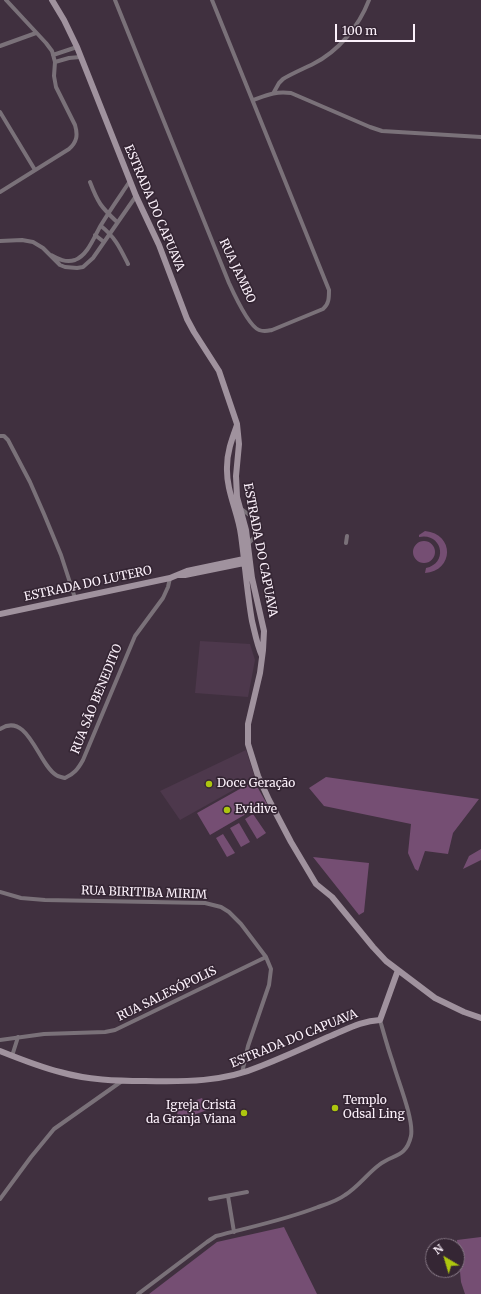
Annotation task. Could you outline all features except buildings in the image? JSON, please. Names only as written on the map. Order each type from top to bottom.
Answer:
[{"type":"main road","name":"ESTRADA DO CAPUAVA","points":[[52,0],[64,20],[80,57],[136,196],[159,246],[187,319],[219,371],[237,424],[239,444],[236,487],[248,543],[252,578],[263,625],[264,642],[260,674],[247,734],[248,744],[258,776],[291,842],[316,884],[332,897],[373,947],[386,961],[435,998],[464,1012],[481,1018]]},
{"type":"main road","name":"ESTRADA DO CAPUAVA","points":[[237,424],[226,466],[229,486],[241,534],[249,602],[258,647],[262,656]]},
{"type":"main road","points":[[226,466],[232,463],[237,467]]},
{"type":"main road","name":"ESTRADA DO LUTERO","points":[[0,614],[170,578],[187,571],[244,561]]},
{"type":"main road","points":[[254,627],[259,628],[263,625]]},
{"type":"main road","points":[[380,1020],[398,970]]},
{"type":"main road","name":"ESTRADA DO CAPUAVA","points":[[0,1051],[61,1072],[82,1077],[122,1081],[201,1081],[242,1074],[361,1022],[380,1020]]},
{"type":"street","points":[[0,192],[70,149],[77,138],[75,125],[56,87],[54,76],[54,55],[50,47],[6,0]]},
{"type":"street","name":"RUA JAMBO","points":[[115,0],[229,283],[237,300],[251,322],[256,328],[265,332],[323,309],[326,306],[329,290],[212,0]]},
{"type":"street","points":[[274,92],[283,79],[320,60],[336,48],[347,37],[364,14],[369,0]]},
{"type":"street","points":[[0,46],[36,33]]},
{"type":"street","points":[[54,55],[76,48]]},
{"type":"street","points":[[55,62],[80,57]]},
{"type":"street","points":[[253,100],[280,91],[291,93],[382,132],[481,138]]},
{"type":"street","points":[[0,112],[35,170]]},
{"type":"street","points":[[50,255],[63,261],[75,260],[81,256],[130,181]]},
{"type":"street","points":[[90,182],[98,202],[117,222]]},
{"type":"street","points":[[0,241],[22,240],[33,242],[60,265],[70,268],[77,268],[83,266],[93,258],[136,196]]},
{"type":"street","points":[[100,226],[110,233],[118,243],[128,264]]},
{"type":"street","points":[[95,235],[104,242]]},
{"type":"street","points":[[0,436],[4,436],[8,440],[36,496],[52,532],[75,598]]},
{"type":"street","points":[[240,508],[260,523],[260,531],[248,543]]},
{"type":"street","points":[[346,543],[347,536]]},
{"type":"street","name":"RUA SÃO BENEDITO","points":[[0,729],[6,725],[12,724],[17,726],[30,739],[54,774],[65,778],[74,773],[79,768],[135,636],[163,598],[170,578]]},
{"type":"street","name":"RUA BIRITIBA MIRIM","points":[[0,892],[21,898],[45,900],[205,903],[229,912],[241,924],[266,957]]},
{"type":"street","points":[[242,1074],[248,1046],[270,980],[271,969],[266,957]]},
{"type":"street","name":"RUA SALESÓPOLIS","points":[[0,1040],[44,1034],[105,1032],[115,1030],[266,957]]},
{"type":"street","points":[[138,1294],[216,1236],[283,1220],[344,1196],[356,1187],[380,1164],[400,1155],[408,1146],[411,1135],[411,1126],[407,1108],[380,1020]]},
{"type":"street","points":[[12,1056],[18,1037]]},
{"type":"street","points":[[0,1199],[34,1152],[54,1128],[122,1081]]},
{"type":"street","points":[[210,1199],[247,1192]]},
{"type":"street","points":[[228,1196],[234,1232]]},
{"type":"shaded area","points":[[425,531],[435,534],[442,539],[446,545],[447,552],[446,560],[441,566],[435,571],[425,573],[426,568],[433,565],[438,560],[440,549],[433,539],[419,537],[419,535]]},
{"type":"shaded area","points":[[424,541],[432,544],[435,552],[432,560],[424,563],[416,560],[413,552],[416,544]]},
{"type":"shaded area","points":[[200,641],[250,644],[255,660],[248,697],[195,693]]},
{"type":"shaded area","name":"Doce Geração","points":[[246,750],[255,778],[180,820],[160,791]]},
{"type":"shaded area","points":[[326,777],[479,799],[453,833],[448,854],[425,851],[418,871],[415,869],[408,853],[411,824],[324,806],[309,788]]},
{"type":"shaded area","name":"Evidive","points":[[254,781],[267,804],[258,807],[210,835],[197,813]]},
{"type":"shaded area","points":[[253,814],[266,833],[257,839],[245,819]]},
{"type":"shaded area","points":[[239,823],[250,842],[241,847],[230,828]]},
{"type":"shaded area","points":[[223,834],[235,853],[227,857],[216,838]]},
{"type":"shaded area","points":[[481,849],[481,860],[463,869],[469,856]]},
{"type":"shaded area","points":[[313,857],[369,863],[364,912],[359,915]]},
{"type":"shaded area","points":[[202,1098],[207,1110],[180,1120],[175,1108]]},
{"type":"shaded area","points":[[284,1227],[317,1294],[149,1294],[217,1242]]},
{"type":"shaded area","points":[[481,1237],[481,1294],[465,1294],[461,1282],[461,1278],[465,1278],[465,1239]]},
{"type":"place","name":"Doce Geração","points":[[209,784]]},
{"type":"place","name":"Evidive","points":[[227,810]]},
{"type":"place","name":"Templo Odsal Ling","points":[[335,1108]]},
{"type":"place","name":"Igreja Cristã da Granja Viana","points":[[244,1113]]}]
